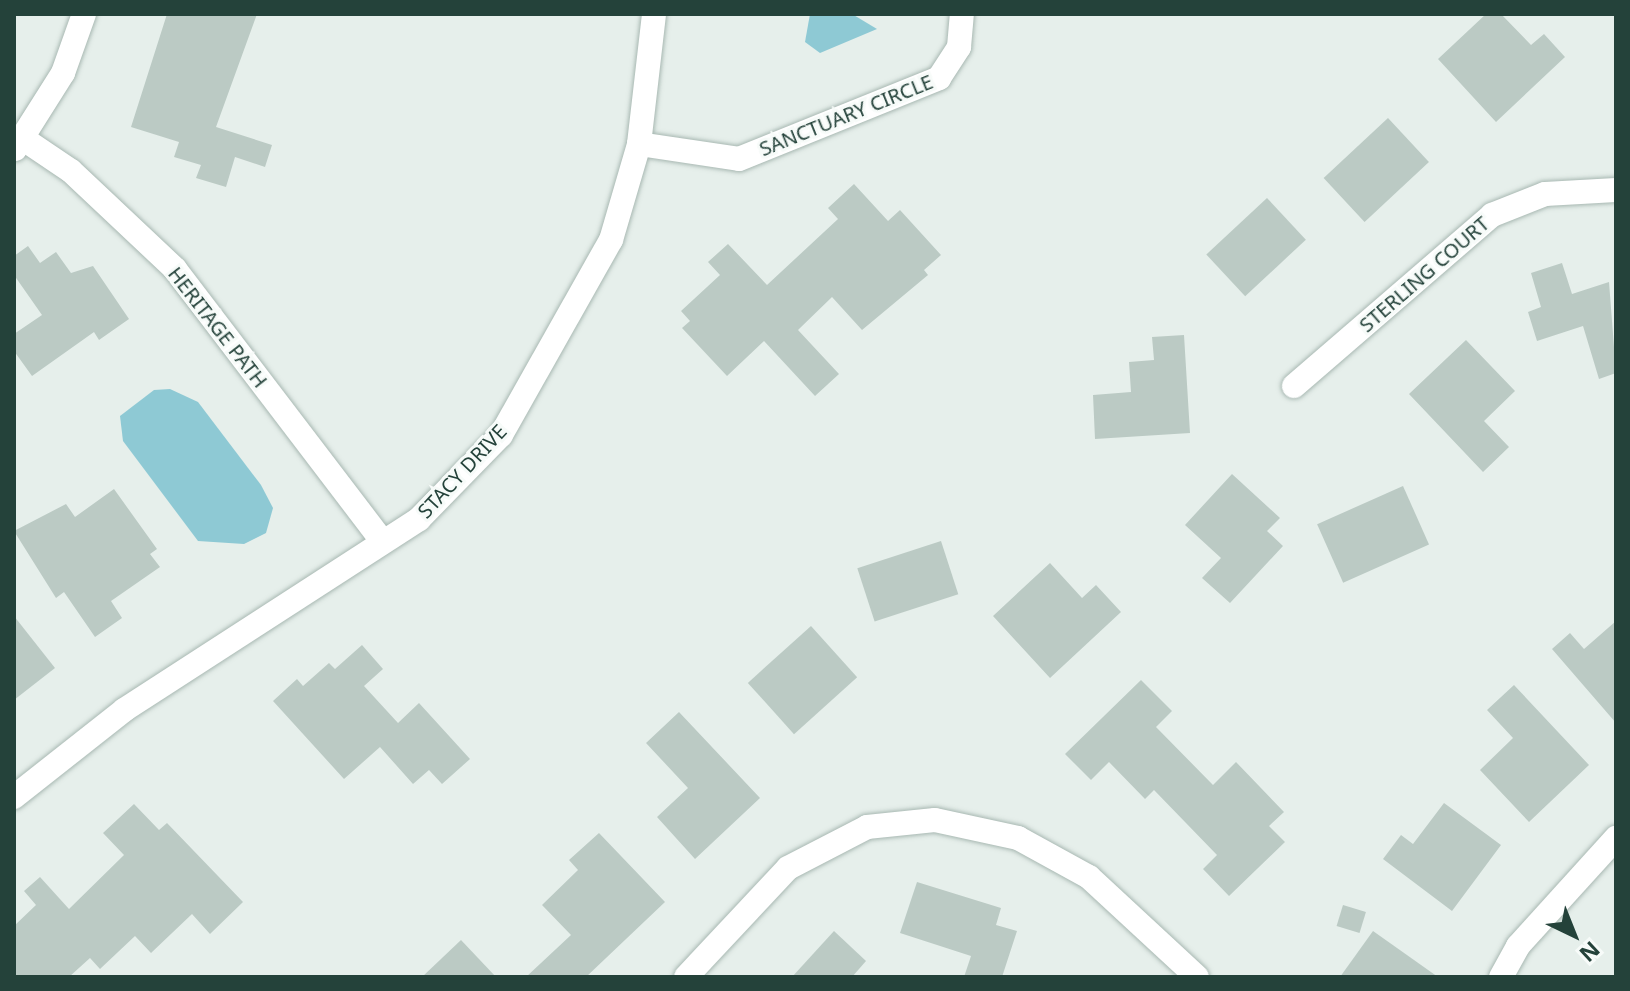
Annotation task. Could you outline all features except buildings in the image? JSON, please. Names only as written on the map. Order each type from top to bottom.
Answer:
[{"type":"street","points":[[19,145],[63,73],[84,14]]},
{"type":"street","name":"STACY DRIVE","points":[[14,797],[124,710],[419,519],[501,435],[611,240],[639,144],[654,14]]},
{"type":"street","name":"SANCTUARY CIRCLE","points":[[639,144],[739,159],[939,78],[959,47],[962,14]]},
{"type":"street","name":"HERITAGE PATH","points":[[19,145],[71,171],[175,269],[383,542]]},
{"type":"street","name":"STERLING COURT","points":[[1294,386],[1492,215],[1545,194],[1616,190]]},
{"type":"street","points":[[686,977],[788,868],[867,827],[935,820],[1018,838],[1089,877],[1197,977]]},
{"type":"street","points":[[1501,977],[1518,946],[1616,838]]},
{"type":"water","points":[[810,14],[852,14],[877,29],[820,53],[805,42]]},
{"type":"water","points":[[170,389],[198,402],[261,485],[273,508],[266,533],[244,544],[198,541],[123,441],[120,416],[154,390]]}]
